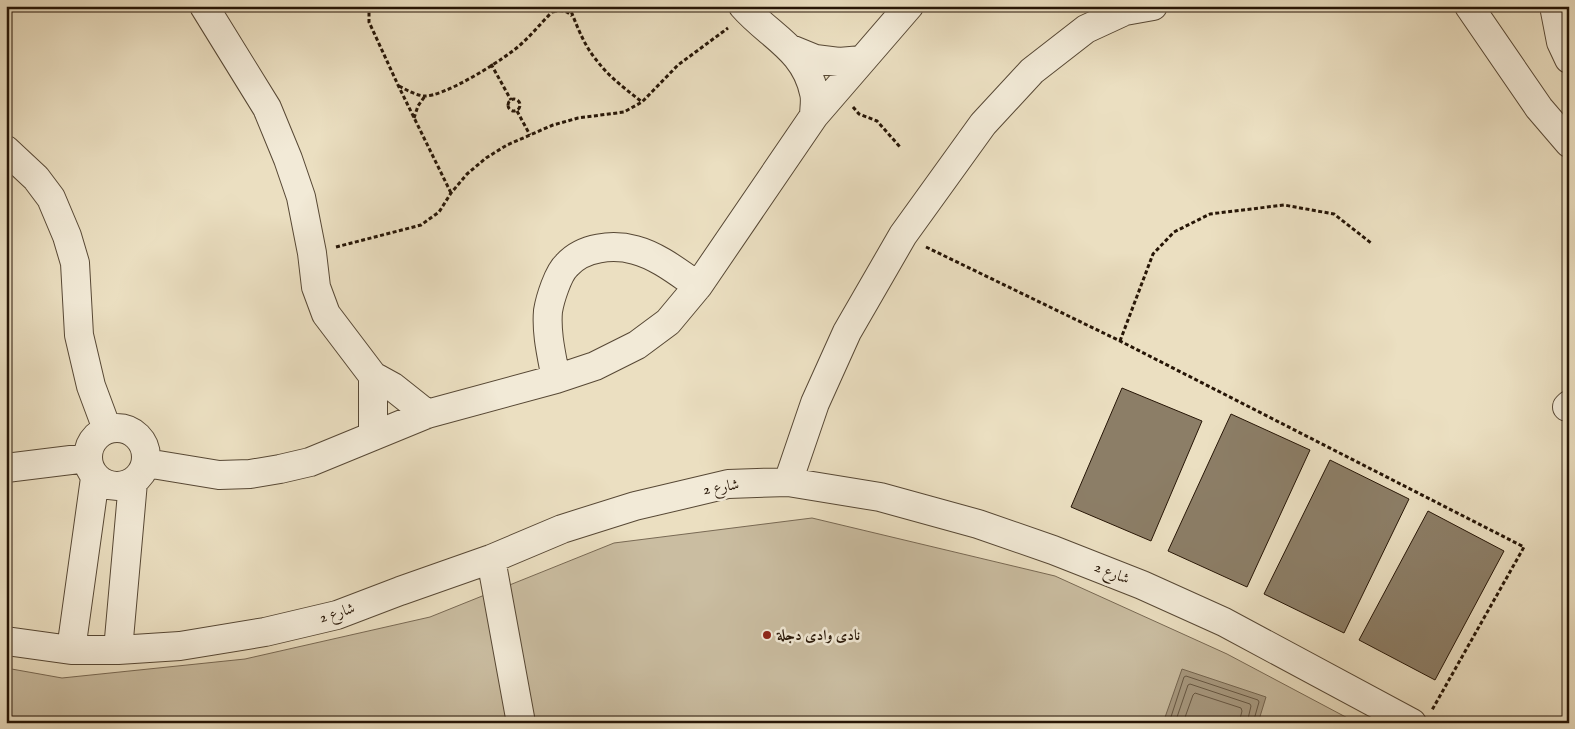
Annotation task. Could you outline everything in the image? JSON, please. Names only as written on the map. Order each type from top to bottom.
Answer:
[{"type":"street","points":[[204,6],[267,108],[301,197],[312,253],[316,287],[326,314],[372,376],[393,387],[427,414]]},
{"type":"street","points":[[91,468],[106,486],[120,487],[140,473],[219,475],[250,474],[280,470],[310,462],[427,414],[556,380],[595,366],[637,345],[668,322],[698,286],[814,116],[909,6]]},
{"type":"street","points":[[788,482],[815,403],[847,332],[903,236],[983,124],[1032,71],[1086,28],[1125,11],[1153,6]]},
{"type":"street","points":[[1469,6],[1539,108],[1569,143]]},
{"type":"street","points":[[1554,6],[1561,42],[1569,59]]},
{"type":"street","points":[[746,10],[793,50],[807,72],[814,93],[814,116]]},
{"type":"street","points":[[793,50],[815,59],[839,62],[862,60]]},
{"type":"street","points":[[6,150],[36,178],[51,198],[67,236],[75,263],[79,335],[91,386],[107,429]]},
{"type":"street","points":[[556,380],[549,342],[548,310],[554,288],[566,265],[588,250],[613,247],[635,250],[663,262],[698,286]]},
{"type":"street","points":[[372,376],[373,436]]},
{"type":"street","points":[[70,650],[91,468],[89,446],[96,436],[107,429],[117,428],[127,430],[136,435],[143,443],[146,453],[140,473],[118,650]]},
{"type":"street","points":[[6,468],[91,468]]},
{"type":"street","name":"شارع 2","points":[[6,641],[70,650],[118,650],[180,646],[265,632],[328,617],[491,560],[562,529],[635,506],[728,484],[788,482],[880,498],[978,524],[1053,550],[1142,585],[1224,622],[1421,719]]},
{"type":"street","points":[[491,560],[521,723]]},
{"type":"path","points":[[369,6],[369,22],[451,193]]},
{"type":"path","points":[[398,85],[411,93],[425,96],[443,92],[459,84],[511,52],[552,12],[554,6]]},
{"type":"path","points":[[569,6],[583,40],[598,62],[616,81],[642,102]]},
{"type":"path","points":[[552,12],[560,10],[573,16]]},
{"type":"path","points":[[312,253],[421,225],[439,212],[451,193],[467,174],[486,158],[507,145],[553,125],[578,118],[624,112],[642,102],[678,65],[746,10]]},
{"type":"path","points":[[492,64],[511,100]]},
{"type":"path","points":[[837,90],[859,114],[877,121],[901,148]]},
{"type":"path","points":[[414,118],[418,106],[425,96]]},
{"type":"path","points":[[511,100],[516,99],[520,102],[520,107],[517,111]]},
{"type":"path","points":[[511,100],[508,105],[509,108],[517,111],[530,135]]},
{"type":"path","points":[[1120,341],[1153,254],[1174,232],[1210,214],[1284,205],[1334,214],[1371,243]]},
{"type":"path","points":[[903,236],[1120,341],[1524,547],[1421,719]]},
{"type":"shaded area","name":"نادى وادى دجلة","points":[[812,518],[1055,576],[1227,654],[1357,723],[6,723],[6,668],[62,678],[245,659],[430,617],[614,543]]},
{"type":"water","points":[[1182,669],[1266,697],[1258,723],[1163,723]]},
{"type":"building","points":[[1122,388],[1202,421],[1151,541],[1071,507]]},
{"type":"building","points":[[1231,414],[1310,450],[1247,587],[1168,551]]},
{"type":"building","points":[[1330,460],[1409,499],[1344,633],[1264,594]]},
{"type":"building","points":[[1428,511],[1504,551],[1435,680],[1359,640]]},
{"type":"place","name":"نادى وادى دجلة","points":[[767,635]]}]
